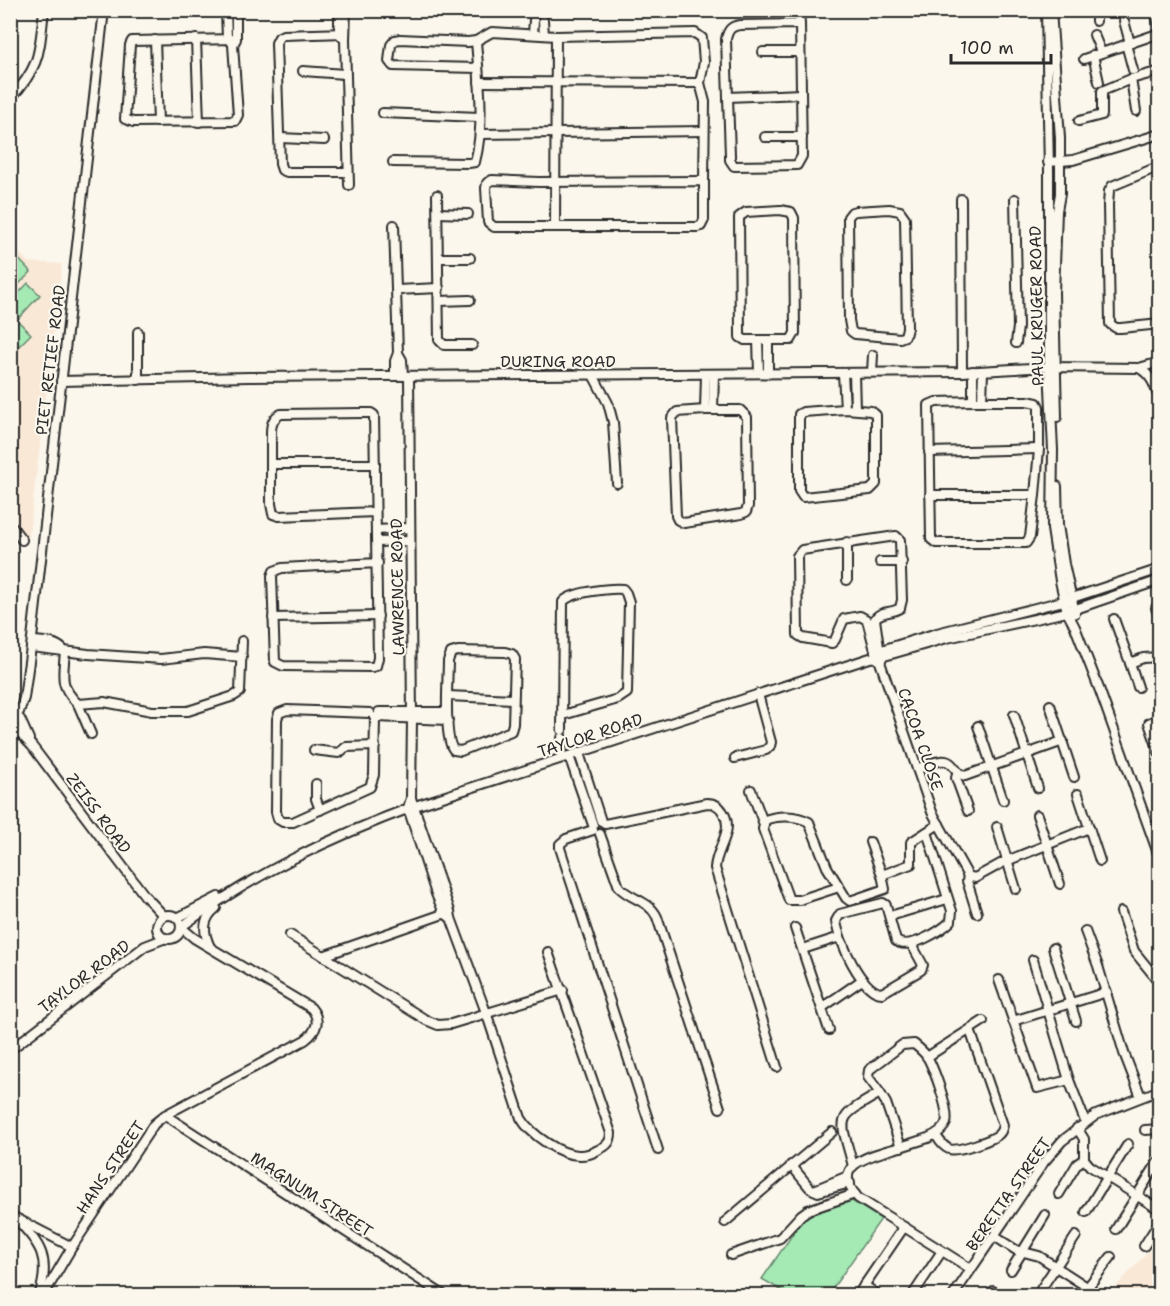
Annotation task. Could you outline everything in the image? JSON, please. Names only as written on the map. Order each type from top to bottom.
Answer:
[{"type":"street","points":[[10,99],[24,84],[36,64],[44,10]]},
{"type":"street","name":"PIET RETIEF ROAD","points":[[20,715],[32,644],[104,10]]},
{"type":"street","points":[[226,10],[232,41],[237,118],[232,123],[130,122],[126,120],[132,41],[196,39],[232,41]]},
{"type":"street","points":[[232,41],[236,10]]},
{"type":"street","points":[[339,10],[343,35],[348,184]]},
{"type":"street","points":[[343,35],[346,10]]},
{"type":"street","points":[[799,10],[800,24],[802,156],[797,165],[734,166],[730,160],[726,39],[731,28],[740,25],[800,24]]},
{"type":"street","name":"PAUL KRUGER ROAD","points":[[1046,10],[1053,450],[1052,529],[1063,601],[1071,611]]},
{"type":"street","name":"PAUL KRUGER ROAD","points":[[1051,10],[1060,138],[1060,194],[1057,211],[1052,367],[1058,525],[1072,598],[1071,611]]},
{"type":"street","points":[[1095,10],[1096,21]]},
{"type":"street","points":[[1084,59],[1160,32],[1156,12]]},
{"type":"street","points":[[533,34],[534,20]]},
{"type":"street","points":[[543,20],[544,35]]},
{"type":"street","points":[[1124,21],[1133,70]]},
{"type":"street","points":[[478,68],[391,65],[389,61],[392,43],[397,39],[476,41],[492,32],[556,36],[697,34],[702,38],[704,53],[700,82],[704,97],[704,131],[704,181],[704,219],[701,226],[491,227],[488,222],[486,188],[487,183],[492,180],[704,181]]},
{"type":"street","points":[[343,35],[283,35],[277,39],[280,164],[285,171],[348,172]]},
{"type":"street","points":[[1094,35],[1099,82]]},
{"type":"street","points":[[555,226],[556,36]]},
{"type":"street","points":[[196,39],[199,122]]},
{"type":"street","points":[[154,40],[158,122]]},
{"type":"street","points":[[393,162],[474,163],[480,134],[476,41]]},
{"type":"street","points":[[763,52],[800,52]]},
{"type":"street","points":[[303,71],[345,74]]},
{"type":"street","points":[[1079,121],[1102,115],[1102,91],[1131,79],[1160,71]]},
{"type":"street","points":[[1131,79],[1136,111]]},
{"type":"street","points":[[479,82],[700,82]]},
{"type":"street","points":[[728,97],[801,94]]},
{"type":"street","points":[[383,113],[479,117]]},
{"type":"street","points":[[480,134],[704,131]]},
{"type":"street","points":[[1048,162],[1073,160],[1160,134]]},
{"type":"street","points":[[765,137],[802,137]]},
{"type":"street","points":[[280,138],[324,140]]},
{"type":"street","points":[[1060,138],[1065,152],[1073,160]]},
{"type":"street","points":[[1159,167],[1112,186],[1109,191],[1108,205],[1110,324],[1121,328],[1160,324]]},
{"type":"street","points":[[437,195],[439,342],[444,345],[472,345]]},
{"type":"street","points":[[961,199],[962,372]]},
{"type":"street","points":[[1015,199],[1016,343]]},
{"type":"street","points":[[894,209],[900,211],[905,218],[907,332],[900,338],[873,336],[855,334],[850,327],[848,217],[856,211],[894,209]]},
{"type":"street","points":[[787,211],[793,214],[794,218],[795,333],[791,340],[758,340],[746,340],[740,337],[739,220],[741,214],[746,212],[787,211]]},
{"type":"street","points":[[438,213],[468,214]]},
{"type":"street","name":"LAWRENCE ROAD","points":[[394,225],[398,290],[398,353],[402,360],[411,541],[411,804],[522,1118],[528,1128],[554,1147],[570,1154],[580,1155],[594,1152],[608,1144],[611,1133],[548,952]]},
{"type":"street","points":[[439,258],[470,258]]},
{"type":"street","points":[[398,290],[439,288]]},
{"type":"street","points":[[439,301],[470,300]]},
{"type":"street","points":[[138,332],[138,380]]},
{"type":"street","points":[[872,372],[873,336]]},
{"type":"street","points":[[758,340],[759,373]]},
{"type":"street","points":[[768,340],[768,373]]},
{"type":"street","name":"DURING ROAD","points":[[61,381],[962,372],[1052,367],[1139,368],[1160,362]]},
{"type":"street","points":[[1139,368],[1150,376],[1160,402]]},
{"type":"street","points":[[973,371],[973,401]]},
{"type":"street","points":[[982,371],[982,401]]},
{"type":"street","points":[[1150,376],[1160,372]]},
{"type":"street","points":[[843,373],[845,409]]},
{"type":"street","points":[[854,373],[855,409]]},
{"type":"street","points":[[709,410],[710,374]]},
{"type":"street","points":[[593,375],[608,403],[613,422],[616,483]]},
{"type":"street","points":[[973,401],[1027,401],[1037,403],[1041,410],[1035,495],[1030,537],[1026,543],[933,542],[931,539],[929,405],[936,402],[973,401]]},
{"type":"street","points":[[845,409],[871,411],[876,415],[878,476],[875,487],[870,490],[803,497],[799,491],[799,414],[845,409]]},
{"type":"street","points":[[709,410],[740,410],[747,417],[748,506],[746,512],[741,514],[684,523],[676,516],[672,418],[677,412],[709,410]]},
{"type":"street","points":[[375,512],[276,515],[271,509],[271,427],[277,416],[370,413],[375,417],[375,512],[378,563],[378,662],[372,667],[280,665],[275,662],[273,657],[272,576],[274,571],[378,563]]},
{"type":"street","points":[[929,452],[1039,449]]},
{"type":"street","points":[[271,464],[375,464]]},
{"type":"street","points":[[930,495],[1035,495]]},
{"type":"street","points":[[10,524],[22,540]]},
{"type":"street","points":[[376,530],[410,528]]},
{"type":"street","points":[[896,536],[901,543],[900,608],[896,612],[879,614],[875,619],[877,656],[867,620],[860,616],[844,619],[832,643],[800,637],[796,632],[798,553],[802,550],[896,536]]},
{"type":"street","points":[[377,543],[411,541]]},
{"type":"street","points":[[847,542],[847,580]]},
{"type":"street","points":[[880,562],[902,562]]},
{"type":"street","name":"TAYLOR ROAD","points":[[181,927],[286,861],[411,804],[579,753],[877,656],[938,633],[1063,601],[1160,569]]},
{"type":"street","name":"TAYLOR ROAD","points":[[877,656],[1071,611],[1160,580]]},
{"type":"street","points":[[563,715],[618,699],[627,693],[628,602],[623,590],[574,595],[563,602],[562,734],[565,757],[620,887],[626,893],[652,907],[657,917],[720,1108]]},
{"type":"street","points":[[1156,608],[1160,620]]},
{"type":"street","points":[[1071,611],[1160,859]]},
{"type":"street","points":[[273,618],[378,616]]},
{"type":"street","points":[[1114,619],[1138,687]]},
{"type":"street","points":[[78,704],[104,702],[152,711],[171,712],[188,711],[205,706],[240,692],[242,641]]},
{"type":"street","points":[[32,644],[65,652],[161,659],[197,654],[242,657]]},
{"type":"street","points":[[65,652],[64,687],[78,704],[91,734]]},
{"type":"street","points":[[451,652],[505,652],[514,656],[511,731],[467,750],[456,751],[450,747],[448,696],[448,661],[451,652]]},
{"type":"street","name":"CACOA CLOSE","points":[[877,656],[930,807],[968,876],[967,881],[977,913]]},
{"type":"street","points":[[1130,663],[1143,658],[1160,657]]},
{"type":"street","points":[[735,758],[766,750],[770,746],[771,742],[758,694]]},
{"type":"street","points":[[448,696],[513,699]]},
{"type":"street","points":[[1050,705],[1074,777]]},
{"type":"street","points":[[10,709],[20,715],[32,746]]},
{"type":"street","points":[[375,715],[374,775],[370,787],[289,823],[278,819],[276,754],[279,713],[287,710],[448,716]]},
{"type":"street","points":[[11,724],[16,724],[20,715]]},
{"type":"street","points":[[1014,715],[1038,788]]},
{"type":"street","points":[[1160,718],[1149,723],[1160,754]]},
{"type":"street","points":[[11,724],[32,746]]},
{"type":"street","points":[[978,726],[1004,800]]},
{"type":"street","points":[[918,771],[938,762],[947,761],[957,773],[965,776],[1062,741]]},
{"type":"street","name":"ZEISS ROAD","points":[[32,746],[162,918]]},
{"type":"street","points":[[314,750],[339,753],[346,747],[375,746]]},
{"type":"street","points":[[579,753],[605,831],[595,830],[566,839],[560,844],[560,848],[658,1150]]},
{"type":"street","points":[[957,773],[956,778],[968,811]]},
{"type":"street","points":[[316,784],[316,798],[320,810]]},
{"type":"street","points":[[751,790],[789,900],[798,900],[839,887]]},
{"type":"street","points":[[1078,794],[1100,861]]},
{"type":"street","points":[[595,830],[596,821],[603,822],[707,803],[720,807],[725,814],[728,826],[717,855],[715,868],[777,1067]]},
{"type":"street","points":[[1037,815],[1060,884]]},
{"type":"street","points":[[763,822],[779,817],[797,817],[809,822],[827,867],[848,900],[856,900],[885,889],[870,842]]},
{"type":"street","points":[[882,875],[911,864],[911,842],[939,824]]},
{"type":"street","points":[[997,827],[1016,889]]},
{"type":"street","points":[[968,876],[975,878],[1007,861],[1089,828]]},
{"type":"street","points":[[911,943],[923,965],[921,970],[882,993],[871,990],[862,980],[840,937],[836,921],[840,914],[883,903],[886,905],[898,943],[911,943],[940,930],[951,921],[953,914],[927,832]]},
{"type":"street","name":"TAYLOR ROAD","points":[[177,918],[211,901],[287,855],[320,844]]},
{"type":"street","points":[[210,947],[204,931],[207,917],[233,893]]},
{"type":"street","points":[[890,916],[947,899]]},
{"type":"street","points":[[1121,912],[1134,951],[1160,983]]},
{"type":"street","points":[[323,956],[448,914]]},
{"type":"street","points":[[145,946],[158,930],[162,918],[170,915],[177,918],[181,927],[194,938],[210,947]]},
{"type":"street","points":[[145,946],[170,938],[180,932],[181,927]]},
{"type":"street","points":[[795,928],[829,1030]]},
{"type":"street","points":[[158,930],[170,938],[194,938]]},
{"type":"street","points":[[1086,932],[1107,992],[1124,1053],[1141,1096]]},
{"type":"street","points":[[290,934],[426,1020],[438,1025],[487,1015],[563,990]]},
{"type":"street","points":[[803,949],[840,937]]},
{"type":"street","name":"TAYLOR ROAD","points":[[10,1050],[145,946]]},
{"type":"street","name":"HANS STREET","points":[[44,1296],[72,1248],[154,1124],[165,1115],[305,1041],[316,1027],[317,1017],[311,1008],[210,947]]},
{"type":"street","points":[[1053,948],[1076,1021]]},
{"type":"street","points":[[1033,960],[1069,1080],[1085,1121]]},
{"type":"street","points":[[823,1007],[862,980]]},
{"type":"street","points":[[999,980],[1037,1088],[1069,1080]]},
{"type":"street","points":[[1013,1021],[1107,992]]},
{"type":"street","points":[[927,1057],[982,1021]]},
{"type":"street","points":[[936,1135],[944,1146],[952,1150],[996,1136],[1002,1130],[1003,1125],[970,1030]]},
{"type":"street","points":[[853,1166],[864,1157],[901,1147],[936,1135],[945,1125],[946,1114],[927,1057],[918,1047],[908,1043],[878,1062],[867,1073],[886,1103],[901,1147]]},
{"type":"street","name":"BERETTA STREET","points":[[953,1296],[1048,1157],[1077,1128],[1109,1108],[1160,1090]]},
{"type":"street","points":[[880,1093],[854,1108],[844,1120],[843,1132],[853,1166],[849,1180],[855,1194],[971,1269]]},
{"type":"street","name":"MAGNUM STREET","points":[[165,1115],[445,1296]]},
{"type":"street","points":[[1077,1128],[1084,1139],[1084,1159],[1090,1166],[1160,1210]]},
{"type":"street","points":[[1145,1130],[1160,1129]]},
{"type":"street","points":[[725,1222],[832,1132]]},
{"type":"street","points":[[1086,1212],[1128,1143]]},
{"type":"street","points":[[1059,1194],[1077,1164],[1084,1159]]},
{"type":"street","points":[[1116,1229],[1158,1162]]},
{"type":"street","points":[[792,1166],[814,1190],[821,1192],[849,1180]]},
{"type":"street","points":[[731,1255],[780,1238],[804,1212],[855,1194]]},
{"type":"street","points":[[1011,1270],[1045,1215]]},
{"type":"street","points":[[13,1217],[72,1248]]},
{"type":"street","points":[[13,1217],[33,1237],[42,1251],[45,1272],[39,1296]]},
{"type":"street","points":[[1144,1246],[1160,1221]]},
{"type":"street","points":[[857,1296],[904,1227]]},
{"type":"street","points":[[994,1236],[1016,1250],[1034,1254],[1087,1287]]},
{"type":"street","points":[[1041,1288],[1076,1236]]},
{"type":"street","points":[[912,1296],[942,1251]]},
{"type":"street","points":[[1080,1296],[1111,1257]]},
{"type":"street","points":[[864,1285],[879,1296]]},
{"type":"shaded area","points":[[11,244],[28,262],[62,264],[28,543],[11,519]]},
{"type":"shaded area","points":[[1159,1240],[1159,1295],[1108,1295]]},
{"type":"green space","points":[[11,251],[31,272],[11,292]]},
{"type":"green space","points":[[28,283],[40,295],[17,320],[31,334],[11,354],[11,301]]},
{"type":"green space","points":[[852,1201],[881,1219],[828,1295],[789,1295],[762,1279],[805,1216]]}]
